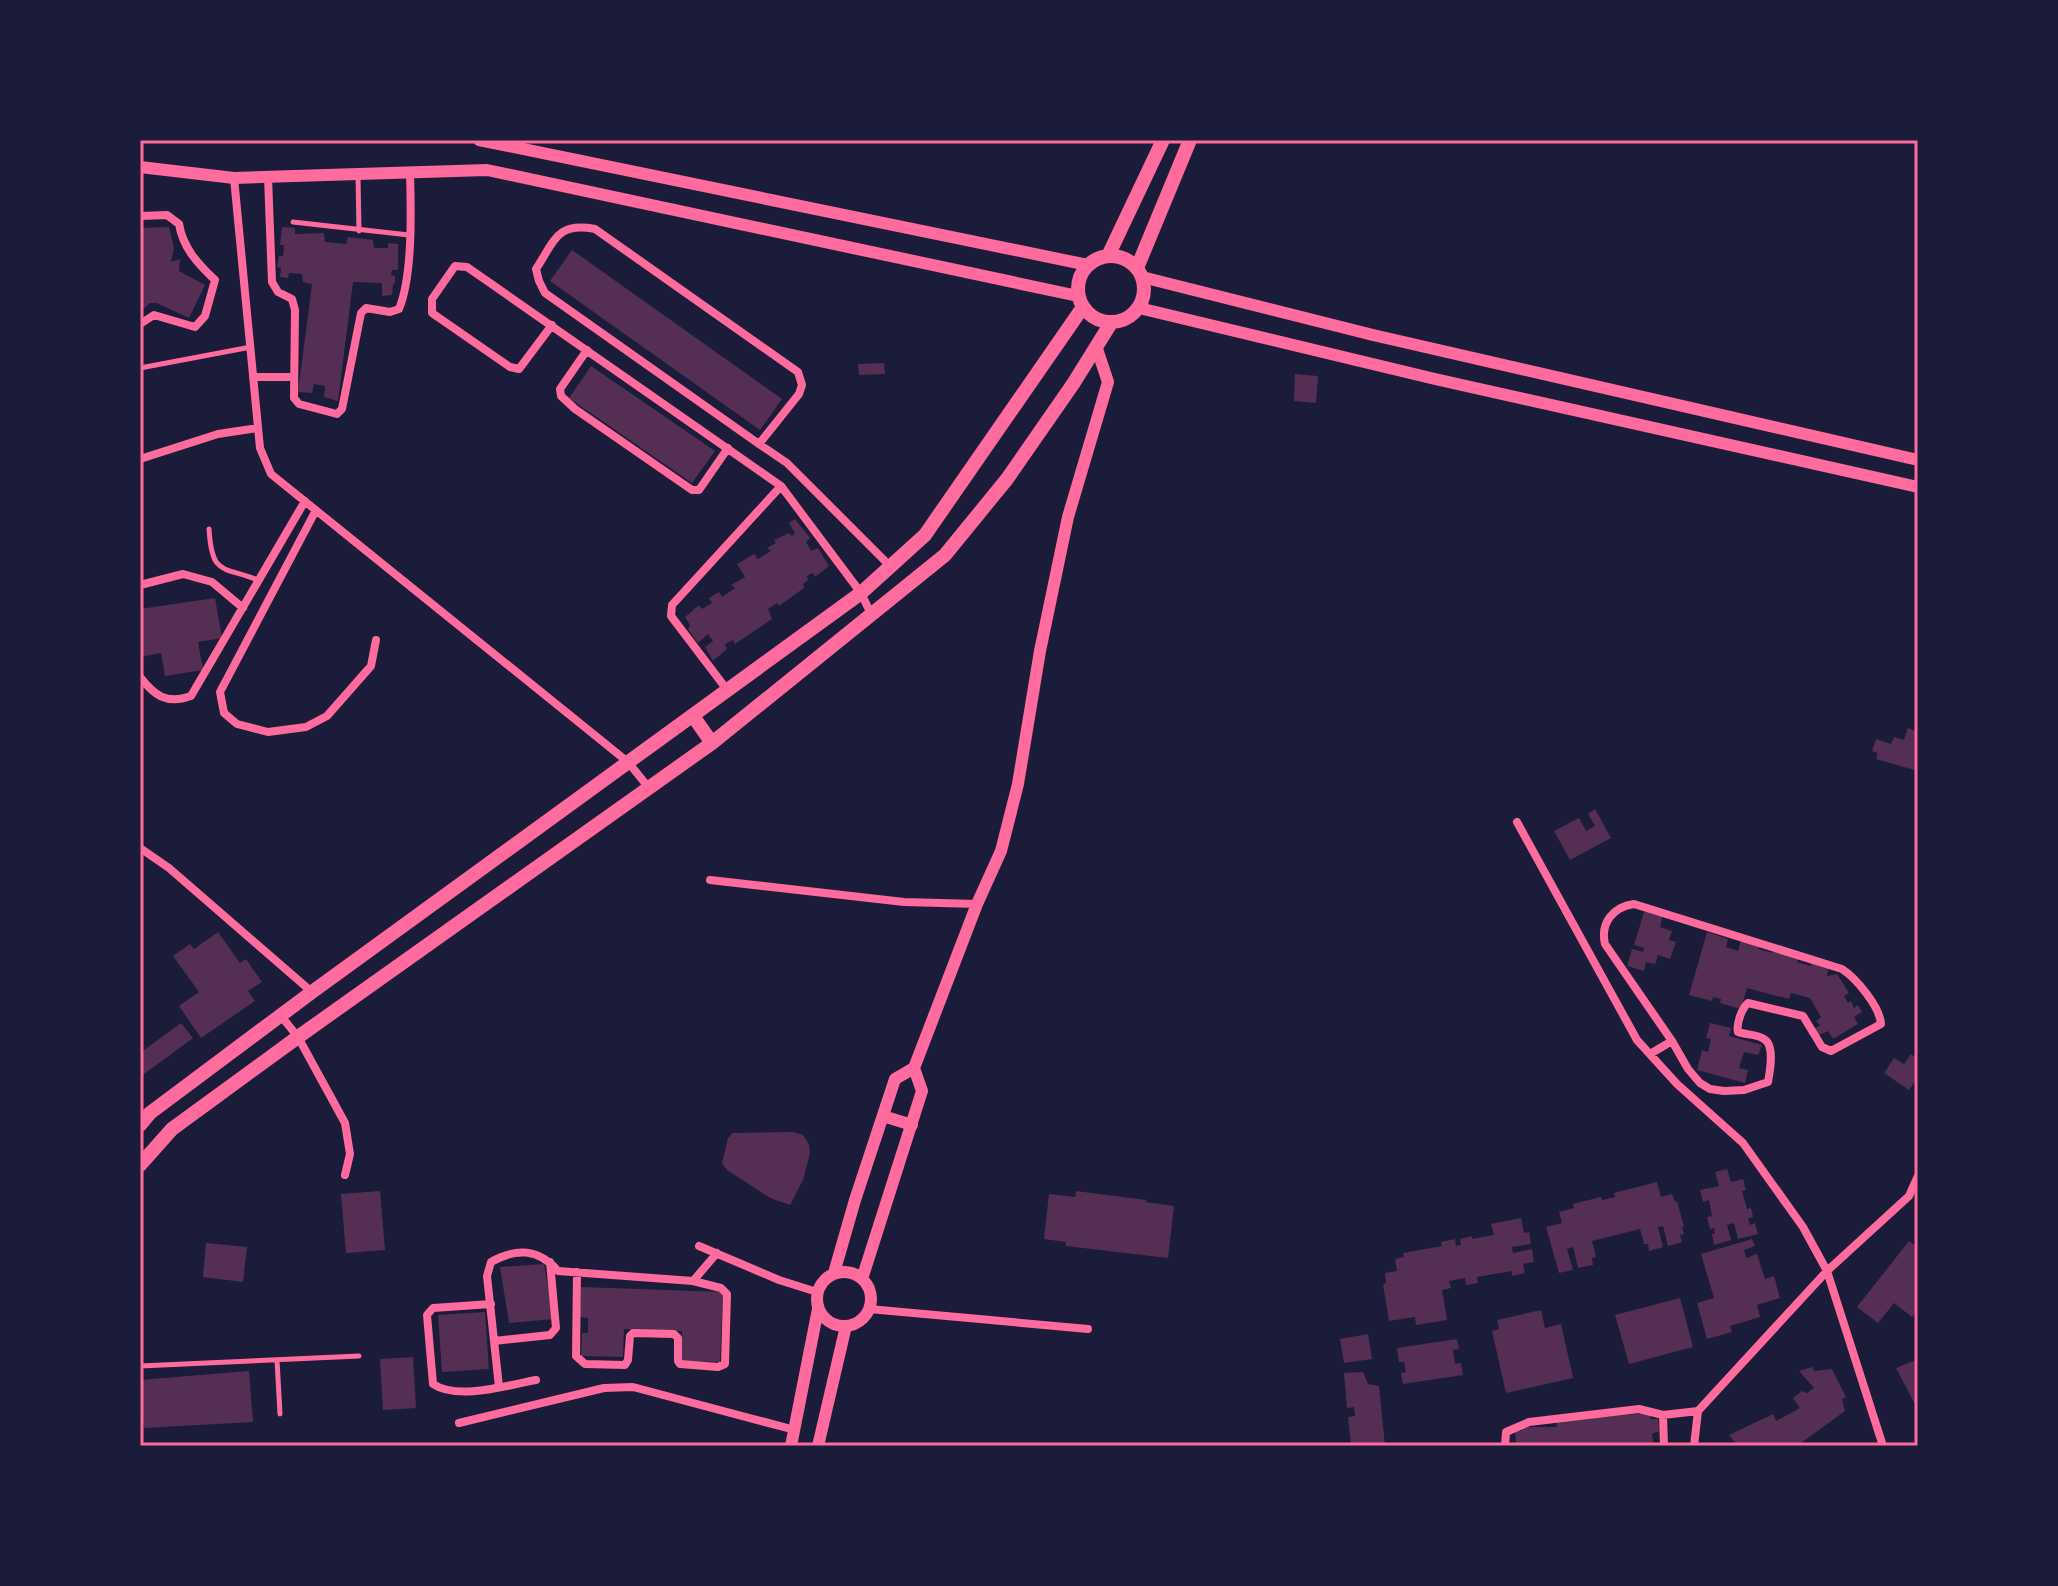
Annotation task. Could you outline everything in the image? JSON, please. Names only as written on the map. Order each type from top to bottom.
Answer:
[{"type":"main road","points":[[1108,256],[1163,140]]},
{"type":"main road","points":[[140,1165],[172,1129],[712,743],[945,555],[1007,479],[1111,323],[1131,316],[1139,308],[1143,298],[1139,272],[1190,140]]},
{"type":"main road","points":[[140,1125],[150,1113],[312,992],[861,593],[925,535],[1080,302],[1081,274],[1088,265],[1108,256],[1129,261],[1139,272]]},
{"type":"main road","points":[[1080,302],[1090,315],[1111,323]]},
{"type":"main road","points":[[693,716],[712,743]]},
{"type":"main road","points":[[150,1113],[172,1129]]},
{"type":"street","points":[[479,140],[1088,265]]},
{"type":"street","points":[[140,167],[234,178],[487,170],[1080,302]]},
{"type":"street","points":[[268,177],[272,282],[278,292],[292,299],[295,310],[294,398],[299,404],[337,414],[342,409],[361,313],[366,308],[390,312],[399,309],[405,296],[410,172]]},
{"type":"street","points":[[234,178],[260,448],[271,474],[628,762],[649,789]]},
{"type":"street","points":[[140,216],[167,215],[179,224],[181,239],[197,264],[215,280],[205,316],[195,327],[154,315],[140,324]]},
{"type":"street","points":[[759,444],[799,394],[802,385],[798,372],[595,229],[576,225],[562,230],[536,269],[545,293],[759,444],[787,463],[891,567]]},
{"type":"street","points":[[552,325],[519,369],[510,367],[432,313],[432,299],[455,266],[467,267],[552,325],[781,486],[861,593],[871,614]]},
{"type":"street","points":[[1139,272],[1373,335],[1918,460]]},
{"type":"street","points":[[1139,308],[1450,383],[1918,487]]},
{"type":"street","points":[[834,1273],[895,1079],[914,1068],[977,904],[1001,851],[1018,784],[1040,651],[1068,517],[1108,382],[1096,346]]},
{"type":"street","points":[[587,350],[560,389],[561,396],[575,409],[692,490],[699,490],[728,448]]},
{"type":"street","points":[[253,377],[294,377]]},
{"type":"street","points":[[140,459],[218,434],[258,428]]},
{"type":"street","points":[[728,691],[671,616],[672,605],[781,486]]},
{"type":"street","points":[[140,677],[154,695],[179,701],[191,696],[305,501]]},
{"type":"street","points":[[316,510],[220,692],[224,713],[237,724],[268,732],[306,727],[327,716],[371,666],[376,640]]},
{"type":"street","points":[[140,585],[183,574],[212,582],[243,608]]},
{"type":"street","points":[[1517,822],[1637,1040],[1677,1084],[1743,1143],[1803,1227],[1827,1271],[1883,1446]]},
{"type":"street","points":[[140,848],[169,868],[312,992]]},
{"type":"street","points":[[710,880],[904,902],[977,904]]},
{"type":"street","points":[[1625,905],[1643,905],[1842,969],[1851,976],[1881,1019],[1877,1028],[1831,1051],[1822,1047],[1803,1016],[1748,1003],[1737,1027],[1738,1032],[1761,1037],[1768,1043],[1768,1082],[1744,1090],[1710,1089],[1688,1069],[1605,944],[1603,931],[1613,912],[1625,905]]},
{"type":"street","points":[[1588,954],[1605,944]]},
{"type":"street","points":[[281,1016],[298,1037],[345,1123],[350,1154],[345,1175]]},
{"type":"street","points":[[1650,1054],[1672,1041]]},
{"type":"street","points":[[862,1279],[922,1091],[914,1068]]},
{"type":"street","points":[[883,1116],[912,1125]]},
{"type":"street","points":[[1694,1446],[1698,1411],[1827,1271],[1914,1198],[1918,1176]]},
{"type":"street","points":[[699,1246],[779,1280],[817,1292]]},
{"type":"street","points":[[499,1387],[487,1276],[491,1262],[504,1255],[527,1251],[550,1261],[558,1271],[577,1272],[693,1281],[721,1288],[727,1294],[725,1364],[718,1367],[680,1364],[678,1338],[674,1334],[633,1333],[625,1365],[585,1364],[576,1356],[577,1272]]},
{"type":"street","points":[[693,1281],[717,1253]]},
{"type":"street","points":[[494,1341],[550,1335],[556,1328],[550,1261]]},
{"type":"street","points":[[791,1446],[818,1309],[817,1292],[834,1273],[851,1273],[862,1279],[870,1289],[869,1309],[861,1320],[846,1326],[829,1322],[818,1309]]},
{"type":"street","points":[[491,1304],[433,1308],[427,1315],[433,1384],[441,1389],[489,1391],[536,1380]]},
{"type":"street","points":[[869,1309],[1088,1329]]},
{"type":"street","points":[[818,1446],[846,1326]]},
{"type":"street","points":[[459,1423],[604,1388],[633,1387],[795,1430]]},
{"type":"street","points":[[1505,1446],[1506,1432],[1529,1422],[1639,1409],[1663,1415],[1698,1411]]},
{"type":"street","points":[[1663,1415],[1664,1446]]},
{"type":"lane","points":[[358,174],[359,231]]},
{"type":"lane","points":[[293,222],[409,235]]},
{"type":"lane","points":[[140,368],[251,347]]},
{"type":"lane","points":[[209,529],[213,559],[221,568],[259,580]]},
{"type":"lane","points":[[140,1366],[359,1356]]},
{"type":"lane","points":[[277,1360],[280,1414]]},
{"type":"building","points":[[169,227],[174,248],[171,262],[180,259],[179,271],[205,285],[189,318],[157,303],[150,303],[140,312],[140,228]]},
{"type":"building","points":[[282,227],[295,228],[295,234],[324,233],[325,242],[346,244],[348,237],[373,240],[374,248],[388,248],[388,243],[398,244],[398,270],[392,270],[391,275],[395,276],[392,295],[382,296],[382,283],[353,282],[338,401],[324,397],[325,386],[314,384],[312,393],[298,392],[312,284],[303,282],[302,274],[289,273],[288,278],[280,277],[281,268],[277,267],[279,256],[283,256],[284,245],[280,245]]},
{"type":"building","points":[[572,250],[782,399],[760,430],[550,281]]},
{"type":"building","points":[[884,363],[885,374],[859,375],[858,364]]},
{"type":"building","points":[[591,366],[715,451],[692,483],[569,398]]},
{"type":"building","points":[[1295,374],[1318,376],[1316,403],[1294,401]]},
{"type":"building","points":[[795,519],[810,538],[806,542],[811,551],[818,548],[829,566],[815,577],[813,573],[807,576],[804,588],[779,606],[777,603],[768,609],[772,619],[735,644],[733,640],[725,644],[727,649],[713,661],[705,647],[713,641],[708,634],[698,643],[688,629],[690,625],[685,617],[699,605],[702,609],[712,603],[709,598],[719,592],[722,597],[735,588],[731,585],[745,577],[737,564],[754,554],[758,559],[771,551],[767,548],[776,543],[774,540],[789,533],[792,536],[795,533],[789,523]]},
{"type":"building","points":[[215,598],[222,638],[198,642],[203,670],[165,676],[161,653],[140,657],[140,609]]},
{"type":"building","points":[[1908,728],[1918,732],[1918,771],[1876,759],[1878,753],[1872,751],[1876,739],[1891,744],[1894,737],[1904,740]]},
{"type":"building","points":[[1595,809],[1611,838],[1570,860],[1554,831],[1579,818],[1586,831],[1595,826],[1588,814]]},
{"type":"building","points":[[1645,909],[1663,915],[1660,927],[1672,931],[1669,940],[1676,942],[1670,959],[1658,955],[1655,964],[1646,962],[1644,971],[1627,966],[1632,949],[1643,952],[1644,948],[1634,945]]},
{"type":"building","points":[[218,932],[240,963],[246,959],[262,982],[248,991],[255,1001],[201,1038],[179,1006],[199,992],[173,956],[190,944],[194,949]]},
{"type":"building","points":[[1707,932],[1728,939],[1726,947],[1738,951],[1741,939],[1760,945],[1758,949],[1773,953],[1774,949],[1799,956],[1797,962],[1811,966],[1812,961],[1829,966],[1827,976],[1837,974],[1849,993],[1844,996],[1848,1003],[1851,1001],[1854,1008],[1858,1005],[1862,1012],[1854,1017],[1858,1024],[1833,1039],[1828,1031],[1818,1036],[1814,1029],[1820,1025],[1816,1021],[1821,1017],[1810,998],[1791,993],[1789,999],[1747,988],[1741,1009],[1720,1003],[1721,999],[1713,997],[1712,1001],[1689,995]]},
{"type":"building","points":[[181,1023],[193,1038],[140,1077],[140,1053]]},
{"type":"building","points":[[1710,1023],[1731,1028],[1729,1036],[1762,1045],[1758,1055],[1744,1052],[1739,1068],[1748,1070],[1745,1083],[1697,1070],[1702,1050],[1708,1052],[1711,1039],[1706,1038]]},
{"type":"building","points":[[1911,1054],[1918,1059],[1918,1077],[1909,1090],[1884,1073],[1894,1058],[1904,1064]]},
{"type":"building","points":[[793,1132],[803,1135],[810,1153],[803,1180],[790,1205],[770,1198],[727,1170],[722,1163],[728,1138],[733,1133]]},
{"type":"building","points":[[1727,1169],[1731,1182],[1743,1179],[1746,1190],[1742,1191],[1747,1209],[1751,1208],[1753,1217],[1748,1219],[1750,1225],[1755,1223],[1758,1234],[1738,1239],[1734,1223],[1727,1225],[1731,1240],[1714,1245],[1714,1228],[1710,1229],[1707,1217],[1712,1216],[1709,1200],[1703,1202],[1700,1190],[1719,1186],[1715,1172]]},
{"type":"building","points":[[1657,1182],[1661,1197],[1672,1194],[1677,1201],[1684,1227],[1684,1234],[1680,1235],[1682,1242],[1668,1246],[1663,1226],[1658,1227],[1663,1247],[1649,1251],[1640,1229],[1592,1241],[1596,1257],[1592,1258],[1593,1265],[1578,1268],[1573,1247],[1567,1249],[1573,1270],[1559,1273],[1546,1227],[1562,1223],[1559,1212],[1574,1208],[1573,1204],[1615,1197],[1614,1193]]},
{"type":"building","points":[[380,1191],[385,1250],[346,1253],[341,1194]]},
{"type":"building","points":[[1076,1191],[1174,1206],[1168,1258],[1066,1246],[1066,1242],[1044,1239],[1049,1194],[1075,1197]]},
{"type":"building","points":[[1521,1218],[1524,1233],[1529,1232],[1531,1244],[1512,1247],[1513,1253],[1532,1249],[1534,1262],[1523,1264],[1525,1273],[1512,1276],[1512,1271],[1477,1277],[1478,1283],[1466,1285],[1465,1278],[1449,1281],[1451,1288],[1442,1290],[1447,1320],[1416,1325],[1415,1317],[1389,1321],[1383,1284],[1386,1283],[1385,1273],[1397,1271],[1395,1259],[1404,1257],[1403,1253],[1442,1246],[1441,1242],[1455,1239],[1456,1246],[1461,1245],[1460,1239],[1494,1235],[1491,1224]]},
{"type":"building","points":[[1752,1239],[1755,1246],[1744,1250],[1746,1258],[1757,1254],[1765,1279],[1774,1276],[1780,1298],[1757,1305],[1760,1317],[1730,1326],[1732,1332],[1707,1339],[1697,1303],[1714,1298],[1701,1254]]},
{"type":"building","points":[[1909,1241],[1918,1248],[1918,1310],[1912,1317],[1894,1303],[1878,1323],[1857,1307]]},
{"type":"building","points":[[206,1243],[247,1247],[243,1282],[203,1277]]},
{"type":"building","points":[[544,1264],[554,1319],[509,1323],[500,1267]]},
{"type":"building","points":[[581,1287],[723,1292],[720,1362],[681,1361],[682,1331],[624,1329],[623,1357],[581,1356],[582,1333],[588,1333],[588,1318],[580,1317]]},
{"type":"building","points":[[1680,1298],[1693,1347],[1629,1364],[1615,1315]]},
{"type":"building","points":[[1541,1310],[1545,1328],[1561,1324],[1573,1378],[1506,1393],[1492,1331],[1499,1329],[1497,1320]]},
{"type":"building","points":[[485,1312],[489,1369],[442,1372],[438,1315]]},
{"type":"building","points":[[1368,1334],[1372,1359],[1344,1363],[1340,1339]]},
{"type":"building","points":[[1457,1339],[1459,1349],[1453,1350],[1455,1364],[1461,1363],[1463,1375],[1403,1384],[1401,1373],[1406,1372],[1404,1362],[1399,1362],[1397,1348]]},
{"type":"building","points":[[413,1357],[416,1408],[383,1410],[380,1359]]},
{"type":"building","points":[[1916,1360],[1918,1364],[1918,1410],[1896,1368]]},
{"type":"building","points":[[1812,1367],[1814,1371],[1832,1369],[1846,1397],[1842,1399],[1845,1411],[1797,1446],[1738,1446],[1729,1435],[1773,1414],[1776,1421],[1800,1408],[1793,1398],[1802,1391],[1807,1393],[1814,1388],[1799,1371]]},
{"type":"building","points":[[249,1371],[253,1422],[144,1428],[143,1421],[140,1422],[140,1380]]},
{"type":"building","points":[[1363,1372],[1368,1384],[1379,1386],[1385,1446],[1351,1446],[1348,1417],[1355,1416],[1354,1407],[1347,1408],[1344,1373]]},
{"type":"building","points":[[1650,1413],[1651,1419],[1658,1419],[1659,1431],[1652,1434],[1654,1446],[1516,1446],[1515,1431],[1522,1431],[1522,1427],[1557,1427],[1556,1421]]}]
